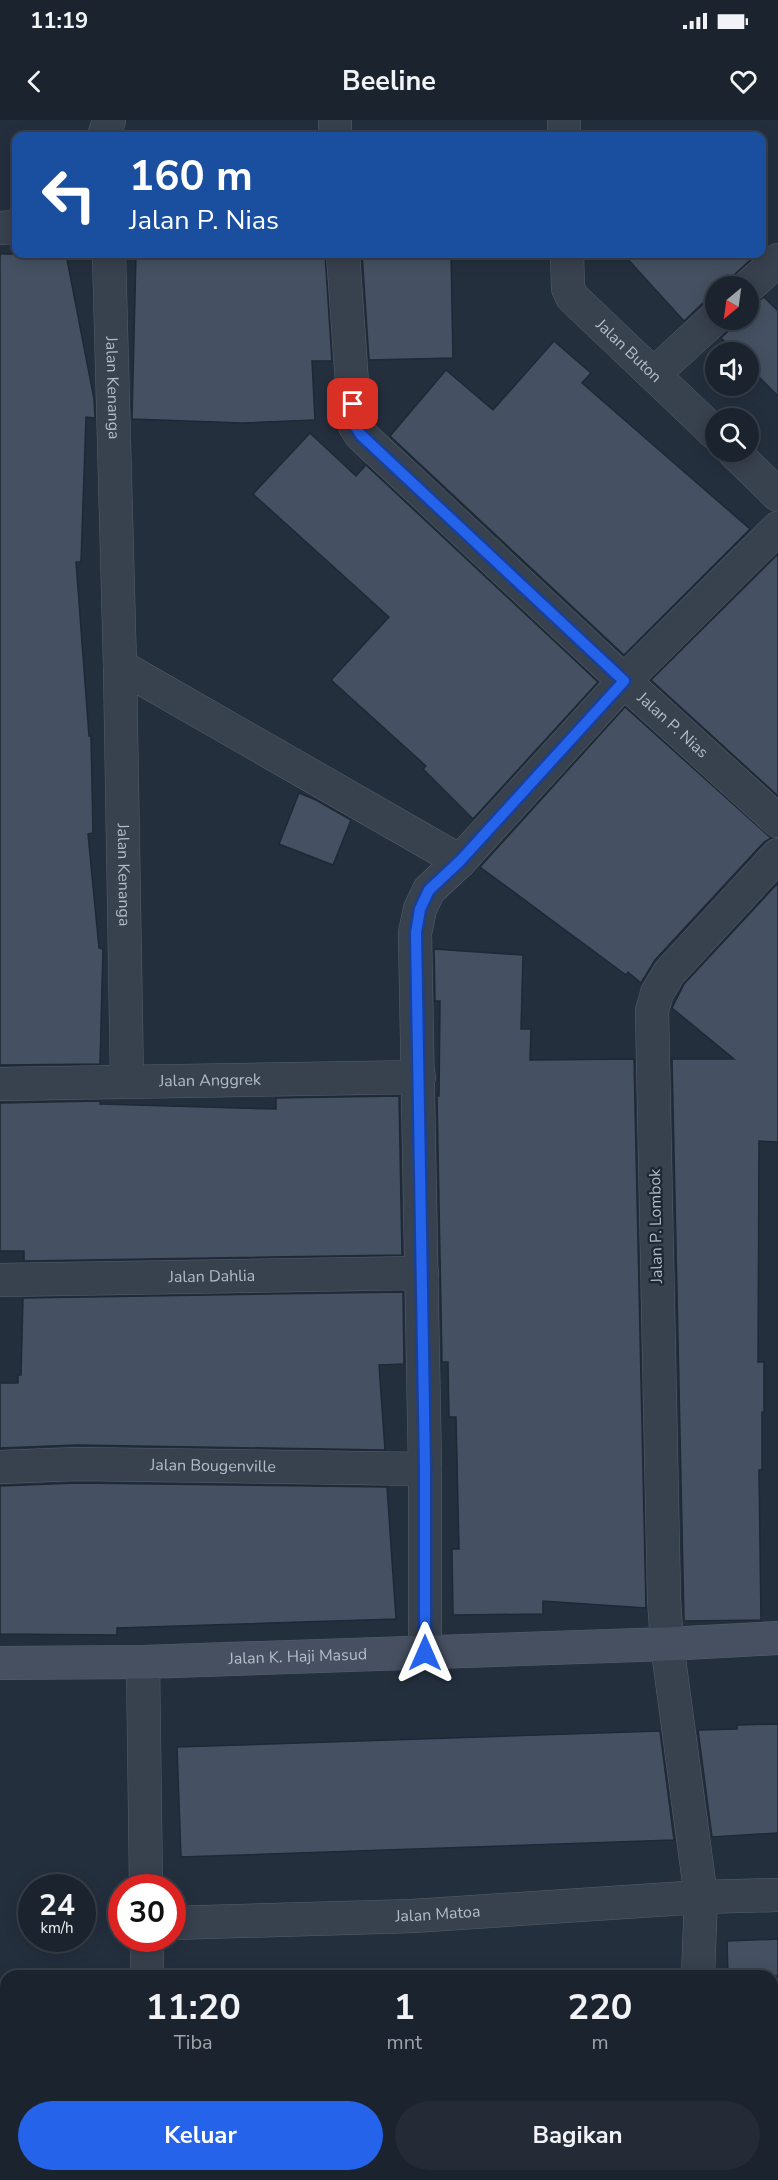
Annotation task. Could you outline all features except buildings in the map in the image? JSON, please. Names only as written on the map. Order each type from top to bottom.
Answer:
[{"type":"street","name":"Jalan Kenanga","points":[[109,258],[120,666],[127,1082]]},
{"type":"street","name":"Jalan P. Nias","points":[[342,258],[355,426],[358,431],[624,681],[778,821]]},
{"type":"street","name":"Jalan Buton","points":[[567,258],[568,288],[573,297],[705,423]]},
{"type":"street","points":[[759,277],[778,260]]},
{"type":"street","points":[[654,374],[705,327]]},
{"type":"street","points":[[744,462],[778,495]]},
{"type":"street","points":[[425,1653],[425,1469],[416,933],[420,909],[429,890],[460,861],[624,681],[778,528]]},
{"type":"street","points":[[120,666],[460,861]]},
{"type":"street","name":"Jalan P. Lombok","points":[[698,1970],[701,1897],[668,1644],[663,1587],[652,1011],[657,993],[669,973],[778,855]]},
{"type":"street","name":"Jalan Anggrek","points":[[0,1083],[419,1077]]},
{"type":"street","name":"Jalan Dahlia","points":[[0,1280],[422,1273]]},
{"type":"street","name":"Jalan Bougenville","points":[[0,1467],[77,1464],[425,1469]]},
{"type":"street","name":"Jalan K. Haji Masud","points":[[0,1663],[143,1662],[425,1653],[778,1638]]},
{"type":"street","points":[[143,1662],[146,1874]]},
{"type":"street","name":"Jalan Matoa","points":[[186,1923],[413,1916],[701,1897],[778,1895]]},
{"type":"street","points":[[147,1952],[147,1970]]},
{"type":"route","points":[[353,404],[355,426],[361,435],[624,681],[460,861],[429,890],[420,909],[416,933],[425,1469],[425,1653]]}]
